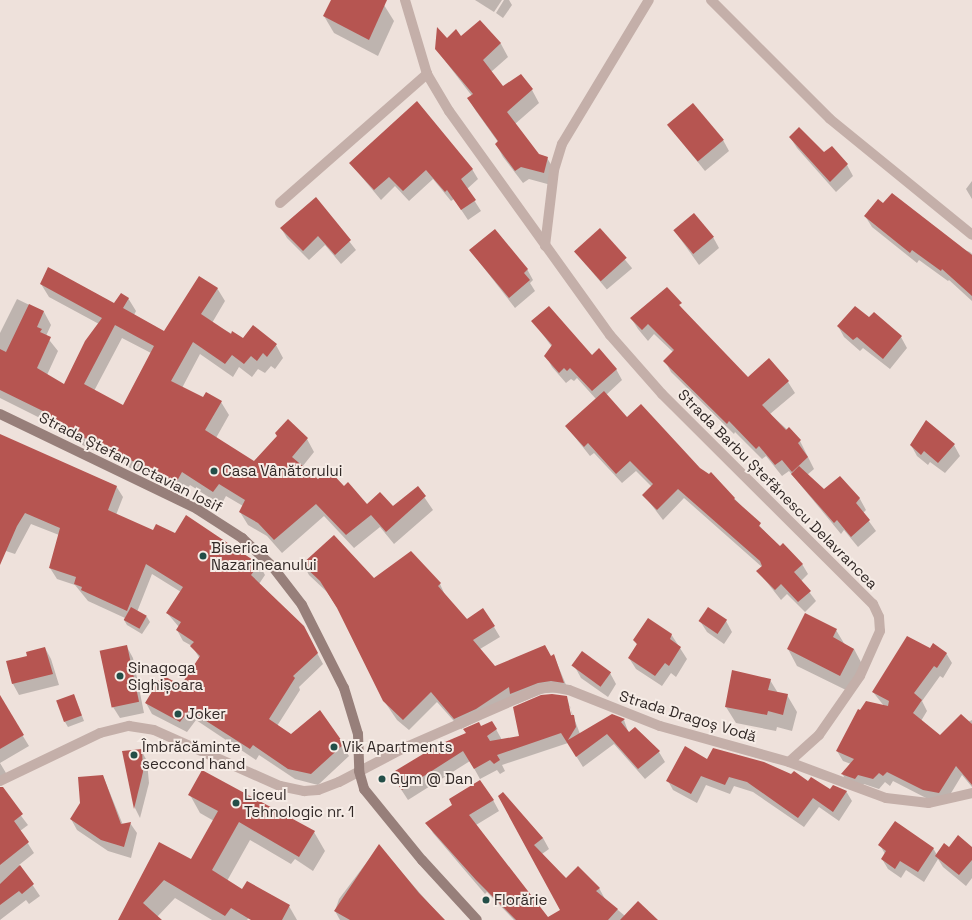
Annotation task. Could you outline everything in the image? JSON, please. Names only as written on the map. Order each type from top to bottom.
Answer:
[{"type":"main road","name":"Strada Ștefan Octavian Iosif","points":[[0,414],[197,509],[225,526],[256,550],[276,571],[302,605],[333,662],[353,713],[359,748],[359,771],[364,789],[374,803],[477,920]]},
{"type":"street","name":"Strada Barbu Ștefănescu Delavrancea","points":[[405,0],[427,74],[480,157],[637,368],[873,604],[880,631],[857,682],[819,736],[789,762]]},
{"type":"street","points":[[545,246],[554,170],[562,144],[649,0]]},
{"type":"street","points":[[711,0],[830,119],[972,234]]},
{"type":"street","points":[[280,203],[427,74]]},
{"type":"street","name":"Strada Dragoș Vodă","points":[[0,781],[100,733],[129,726],[154,730],[293,789],[318,790],[404,748],[539,689],[552,687],[569,690],[660,726],[789,762],[886,798],[912,802],[945,802],[972,793]]},
{"type":"building","points":[[331,0],[387,0],[369,40],[323,16]]},
{"type":"building","points":[[480,20],[501,43],[483,60],[503,86],[521,74],[533,89],[507,112],[539,154],[548,157],[544,173],[521,167],[515,171],[495,144],[498,141],[467,98],[473,94],[435,49],[437,27],[447,38],[456,29],[461,36]]},
{"type":"building","points":[[417,101],[473,169],[461,179],[476,200],[461,210],[447,190],[445,192],[426,170],[403,191],[389,177],[374,190],[349,163]]},
{"type":"building","points":[[693,103],[724,140],[698,162],[667,125]]},
{"type":"building","points":[[799,127],[824,152],[832,146],[848,164],[830,182],[789,137]]},
{"type":"building","points":[[892,193],[972,255],[972,296],[942,269],[941,271],[912,250],[910,253],[864,216],[878,199],[883,203]]},
{"type":"building","points":[[316,197],[351,240],[335,255],[318,236],[303,251],[280,228]]},
{"type":"building","points":[[694,213],[714,237],[693,254],[673,230]]},
{"type":"building","points":[[600,228],[627,258],[601,281],[574,251]]},
{"type":"building","points":[[495,229],[528,269],[524,273],[530,280],[509,298],[469,250]]},
{"type":"building","points":[[48,267],[114,303],[121,293],[129,298],[123,308],[164,331],[199,276],[218,288],[201,314],[231,334],[232,331],[243,338],[253,325],[277,344],[267,357],[263,353],[257,361],[251,356],[244,364],[232,355],[225,364],[193,342],[171,381],[203,397],[206,392],[222,401],[205,430],[254,461],[277,436],[275,433],[288,419],[308,438],[292,457],[318,479],[328,469],[344,486],[348,482],[367,504],[380,492],[393,506],[418,486],[426,496],[386,532],[371,515],[346,535],[316,504],[274,540],[258,523],[239,512],[245,500],[219,484],[213,492],[182,472],[177,481],[94,443],[47,417],[49,414],[0,390],[0,349],[6,352],[29,304],[44,311],[37,327],[42,329],[40,332],[51,337],[37,368],[64,384],[85,341],[102,318],[40,284]],"holes":[[[115,325],[154,346],[123,405],[84,384]]]},
{"type":"building","points":[[667,287],[682,303],[679,305],[748,377],[769,358],[789,381],[762,405],[786,430],[789,427],[801,440],[798,443],[808,457],[792,472],[782,460],[775,465],[759,446],[756,449],[729,421],[727,424],[663,361],[674,350],[648,324],[642,330],[630,318]]},
{"type":"building","points":[[549,306],[592,355],[599,348],[617,369],[592,391],[570,368],[567,371],[564,368],[559,373],[544,356],[552,345],[531,321]]},
{"type":"building","points":[[855,306],[869,317],[874,312],[902,336],[883,359],[857,337],[853,340],[837,326]]},
{"type":"building","points":[[604,391],[627,417],[641,404],[700,468],[709,474],[711,472],[735,498],[734,499],[761,523],[759,526],[780,546],[783,543],[803,564],[794,572],[811,591],[798,602],[781,584],[775,590],[756,571],[762,566],[760,561],[678,489],[657,510],[642,495],[653,484],[630,461],[616,474],[588,443],[584,447],[565,426]]},
{"type":"building","points":[[926,420],[955,444],[938,463],[924,451],[921,455],[910,445]]},
{"type":"building","points":[[0,434],[117,486],[108,510],[153,530],[156,524],[175,533],[186,515],[259,564],[251,575],[304,626],[318,653],[293,676],[295,678],[269,719],[291,734],[320,710],[344,744],[311,774],[288,769],[253,745],[250,749],[189,710],[180,722],[145,703],[162,675],[181,685],[200,656],[190,646],[194,642],[176,630],[181,622],[166,613],[183,587],[146,564],[127,611],[81,590],[82,587],[74,584],[76,577],[49,568],[60,528],[25,513],[17,526],[0,565]]},
{"type":"building","points":[[799,466],[824,489],[840,476],[860,498],[856,503],[870,520],[851,537],[837,520],[834,523],[791,474]]},
{"type":"building","points":[[334,535],[374,578],[411,551],[441,583],[438,586],[467,619],[483,608],[495,626],[473,640],[495,666],[545,645],[551,656],[554,654],[564,683],[551,681],[538,683],[510,694],[509,687],[476,709],[454,719],[431,692],[403,720],[383,701],[337,608],[320,581],[302,564]]},
{"type":"building","points":[[131,607],[147,616],[139,629],[124,620]]},
{"type":"building","points":[[708,607],[727,620],[718,634],[698,621]]},
{"type":"building","points":[[805,613],[837,629],[833,637],[854,649],[840,676],[787,649]]},
{"type":"building","points":[[648,618],[672,634],[670,639],[681,647],[669,666],[665,663],[655,676],[628,658],[637,644],[633,640]]},
{"type":"building","points":[[907,636],[930,648],[933,643],[947,653],[937,668],[934,666],[914,693],[922,700],[913,713],[940,735],[961,714],[972,724],[972,785],[956,766],[939,793],[923,790],[887,772],[883,776],[879,773],[873,779],[858,775],[855,779],[841,774],[854,759],[836,751],[858,709],[860,710],[866,701],[888,706],[889,701],[872,692]]},
{"type":"building","name":"Sinagoga Sighișoara","points":[[127,645],[139,702],[112,708],[100,651]]},
{"type":"building","points":[[45,647],[53,674],[12,684],[6,661],[27,656],[26,652]]},
{"type":"building","points":[[582,651],[611,672],[601,687],[571,666]]},
{"type":"building","points":[[732,670],[771,679],[768,690],[788,694],[783,715],[768,711],[767,715],[725,707]]},
{"type":"building","points":[[74,694],[82,716],[64,722],[56,700]]},
{"type":"building","points":[[552,694],[567,696],[571,715],[574,715],[576,727],[568,740],[612,714],[625,719],[621,722],[629,732],[635,727],[660,751],[638,769],[607,734],[576,757],[561,733],[497,755],[500,760],[494,764],[490,760],[474,769],[463,751],[402,790],[390,774],[438,745],[466,733],[463,729],[479,722],[481,726],[492,721],[497,729],[487,736],[490,741],[519,736],[513,707],[541,695]]},
{"type":"building","points":[[0,695],[24,735],[0,749]]},
{"type":"building","points":[[685,746],[707,759],[713,748],[764,762],[791,774],[794,771],[808,781],[811,777],[830,789],[833,785],[847,791],[833,812],[813,798],[798,818],[747,782],[729,777],[725,785],[701,776],[691,794],[666,781]]},
{"type":"building","points":[[142,749],[143,772],[134,809],[122,751]]},
{"type":"building","points":[[202,770],[315,831],[299,857],[239,822],[212,870],[242,889],[247,881],[290,905],[282,920],[251,920],[231,908],[225,916],[164,880],[143,903],[162,920],[118,920],[159,842],[191,859],[218,811],[188,795]]},
{"type":"building","points":[[103,775],[121,824],[131,822],[124,847],[101,840],[70,819],[80,803],[78,777]]},
{"type":"building","points":[[480,780],[494,800],[469,815],[548,917],[560,910],[498,796],[503,792],[543,838],[534,845],[566,878],[578,866],[600,888],[596,891],[618,909],[608,920],[516,920],[476,880],[425,823],[452,805],[449,799]]},
{"type":"building","points":[[0,787],[3,787],[23,814],[14,821],[29,842],[0,865]]},
{"type":"building","points":[[895,821],[934,848],[918,872],[900,861],[895,869],[881,859],[886,851],[878,845]]},
{"type":"building","points":[[958,835],[972,847],[972,860],[959,875],[935,856],[944,843],[949,847]]},
{"type":"building","points":[[379,844],[419,893],[445,920],[350,920],[334,911]]},
{"type":"building","points":[[20,865],[34,884],[22,894],[19,891],[0,905],[0,884]]},
{"type":"building","points":[[638,901],[658,920],[620,920]]},
{"type":"place","name":"Casa Vânătorului","points":[[214,471]]},
{"type":"place","name":"Biserica Nazarineanului","points":[[203,556]]},
{"type":"place","name":"Sinagoga Sighișoara","points":[[120,676]]},
{"type":"place","name":"Joker","points":[[178,714]]},
{"type":"place","name":"Vik Apartments","points":[[334,747]]},
{"type":"place","name":"Îmbrăcăminte seccond hand","points":[[134,755]]},
{"type":"place","name":"Gym @ Dan","points":[[382,779]]},
{"type":"place","name":"Liceul Tehnologic nr. 1","points":[[236,803]]},
{"type":"place","name":"Florărie","points":[[486,900]]}]
